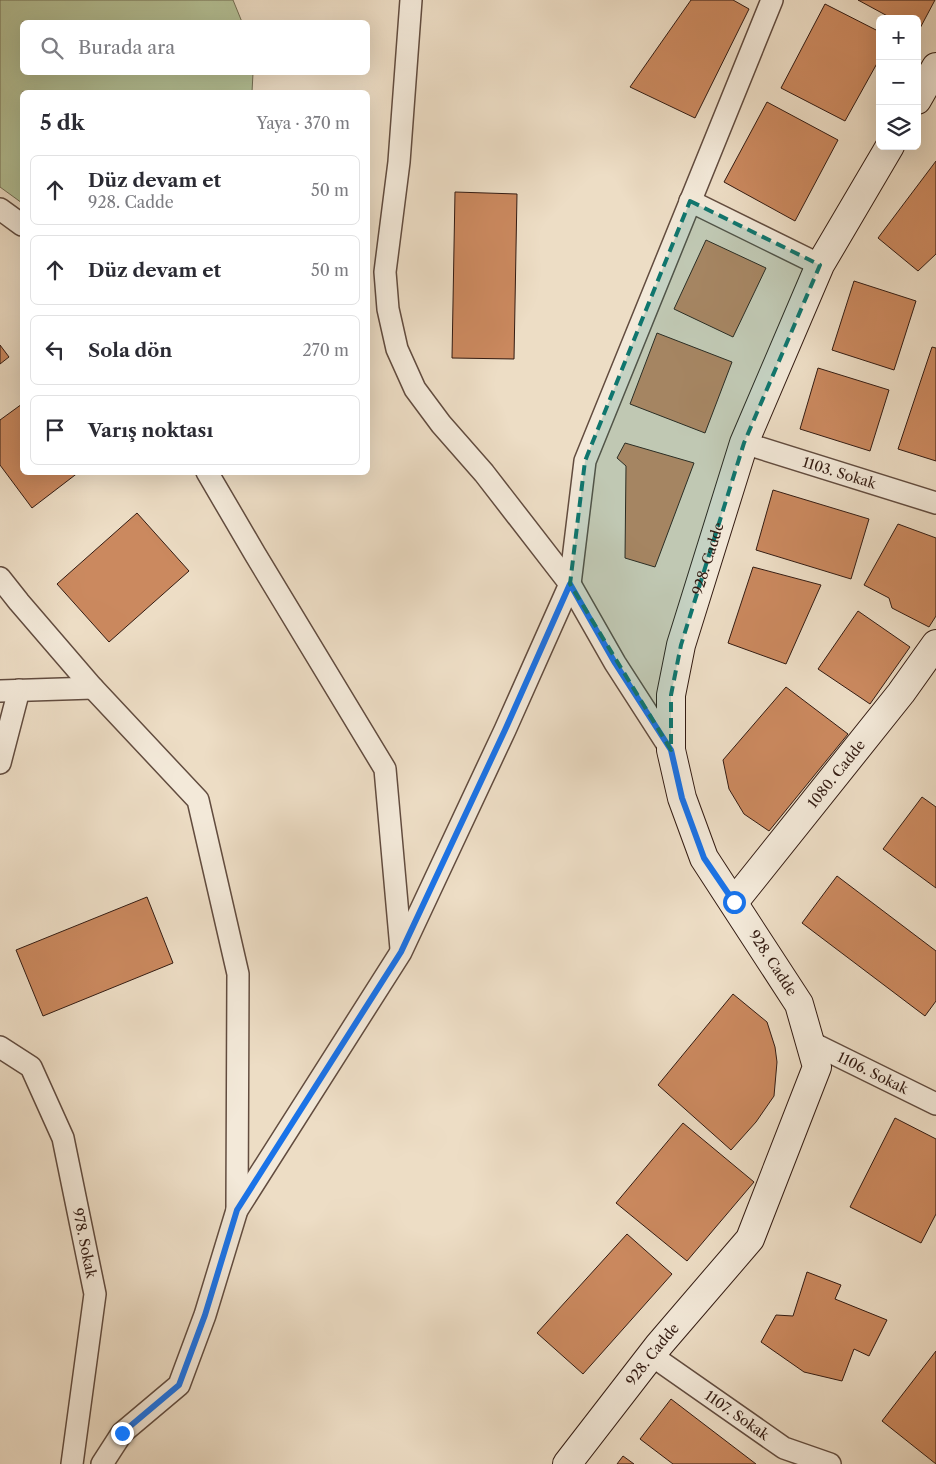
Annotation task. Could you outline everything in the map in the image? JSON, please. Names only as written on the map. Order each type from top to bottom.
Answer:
[{"type":"street","points":[[411,0],[399,162],[385,272],[388,309],[397,349],[415,389],[570,584],[615,663],[671,750]]},
{"type":"street","points":[[102,1464],[122,1433],[179,1385],[205,1315],[237,1210],[401,952],[505,730],[570,584],[585,462],[772,0]]},
{"type":"street","name":"928. Cadde","points":[[567,1464],[651,1355],[750,1239],[817,1068],[799,1004],[704,858],[682,798],[671,750],[671,695],[681,645],[744,443],[820,265],[888,150]]},
{"type":"street","points":[[690,202],[820,265]]},
{"type":"street","points":[[0,209],[20,224]]},
{"type":"street","name":"1103. Sokak","points":[[744,443],[936,503]]},
{"type":"street","points":[[209,475],[254,554],[386,768],[401,952]]},
{"type":"street","points":[[0,578],[18,602],[93,688],[198,800],[238,974],[237,1210]]},
{"type":"street","name":"1080. Cadde","points":[[734,902],[901,693],[936,644]]},
{"type":"street","points":[[0,763],[10,691],[93,688]]},
{"type":"street","name":"1106. Sokak","points":[[810,1042],[934,1099]]},
{"type":"street","name":"978. Sokak","points":[[0,1047],[31,1067],[63,1138],[95,1294],[72,1464]]},
{"type":"street","name":"1107. Sokak","points":[[651,1355],[784,1448],[830,1464]]},
{"type":"highlighted area","points":[[690,201],[820,265],[744,443],[681,645],[671,695],[671,750],[570,584],[585,461]]},
{"type":"green space","points":[[0,0],[233,0],[241,20],[20,20],[20,75],[253,75],[252,90],[20,90],[20,202],[0,187]]},
{"type":"building","points":[[691,0],[733,0],[749,9],[695,118],[630,87]]},
{"type":"building","points":[[858,0],[935,0],[921,26],[921,15],[886,15]]},
{"type":"building","points":[[825,4],[876,30],[876,65],[845,121],[781,88]]},
{"type":"building","points":[[767,102],[838,140],[795,221],[724,182]]},
{"type":"building","points":[[936,161],[936,254],[918,271],[878,238]]},
{"type":"building","points":[[455,192],[517,194],[514,359],[452,358]]},
{"type":"building","points":[[706,240],[766,268],[733,337],[674,309]]},
{"type":"building","points":[[854,281],[916,301],[894,370],[832,350]]},
{"type":"building","points":[[657,333],[732,362],[705,433],[630,404]]},
{"type":"building","points":[[0,345],[9,357],[0,364]]},
{"type":"building","points":[[932,347],[936,348],[936,461],[898,449]]},
{"type":"building","points":[[818,368],[889,390],[870,451],[800,429]]},
{"type":"building","points":[[20,405],[20,475],[75,475],[32,508],[0,465],[0,420]]},
{"type":"building","points":[[625,443],[694,463],[655,567],[625,558],[626,466],[617,458]]},
{"type":"building","points":[[773,490],[869,519],[851,579],[756,550]]},
{"type":"building","points":[[137,513],[189,571],[109,642],[57,584]]},
{"type":"building","points":[[898,524],[936,538],[936,616],[929,627],[892,608],[889,598],[864,585]]},
{"type":"building","points":[[753,567],[821,585],[786,664],[728,643]]},
{"type":"building","points":[[858,611],[910,647],[870,704],[818,669]]},
{"type":"building","points":[[786,687],[848,734],[769,831],[744,814],[729,789],[723,760]]},
{"type":"building","points":[[922,797],[936,807],[936,888],[883,849]]},
{"type":"building","points":[[837,876],[936,951],[936,1001],[925,1016],[802,923]]},
{"type":"building","points":[[147,897],[173,963],[43,1016],[16,950]]},
{"type":"building","points":[[733,994],[767,1022],[775,1047],[777,1062],[774,1096],[756,1122],[731,1150],[658,1085]]},
{"type":"building","points":[[895,1118],[936,1139],[936,1214],[921,1243],[850,1207]]},
{"type":"building","points":[[683,1123],[754,1182],[687,1261],[616,1203]]},
{"type":"building","points":[[627,1234],[672,1274],[583,1374],[537,1333]]},
{"type":"building","points":[[807,1272],[841,1285],[835,1299],[887,1320],[869,1356],[854,1349],[842,1381],[804,1372],[761,1342],[776,1315],[793,1316]]},
{"type":"building","points":[[936,1351],[936,1464],[882,1421]]},
{"type":"building","points":[[671,1399],[756,1464],[673,1464],[640,1439]]},
{"type":"building","points":[[623,1456],[634,1464],[617,1464]]},
{"type":"route","points":[[122,1433],[179,1385],[205,1315],[237,1210],[401,952],[505,730],[570,584],[615,663],[671,750],[682,798],[704,858],[734,902]]}]
